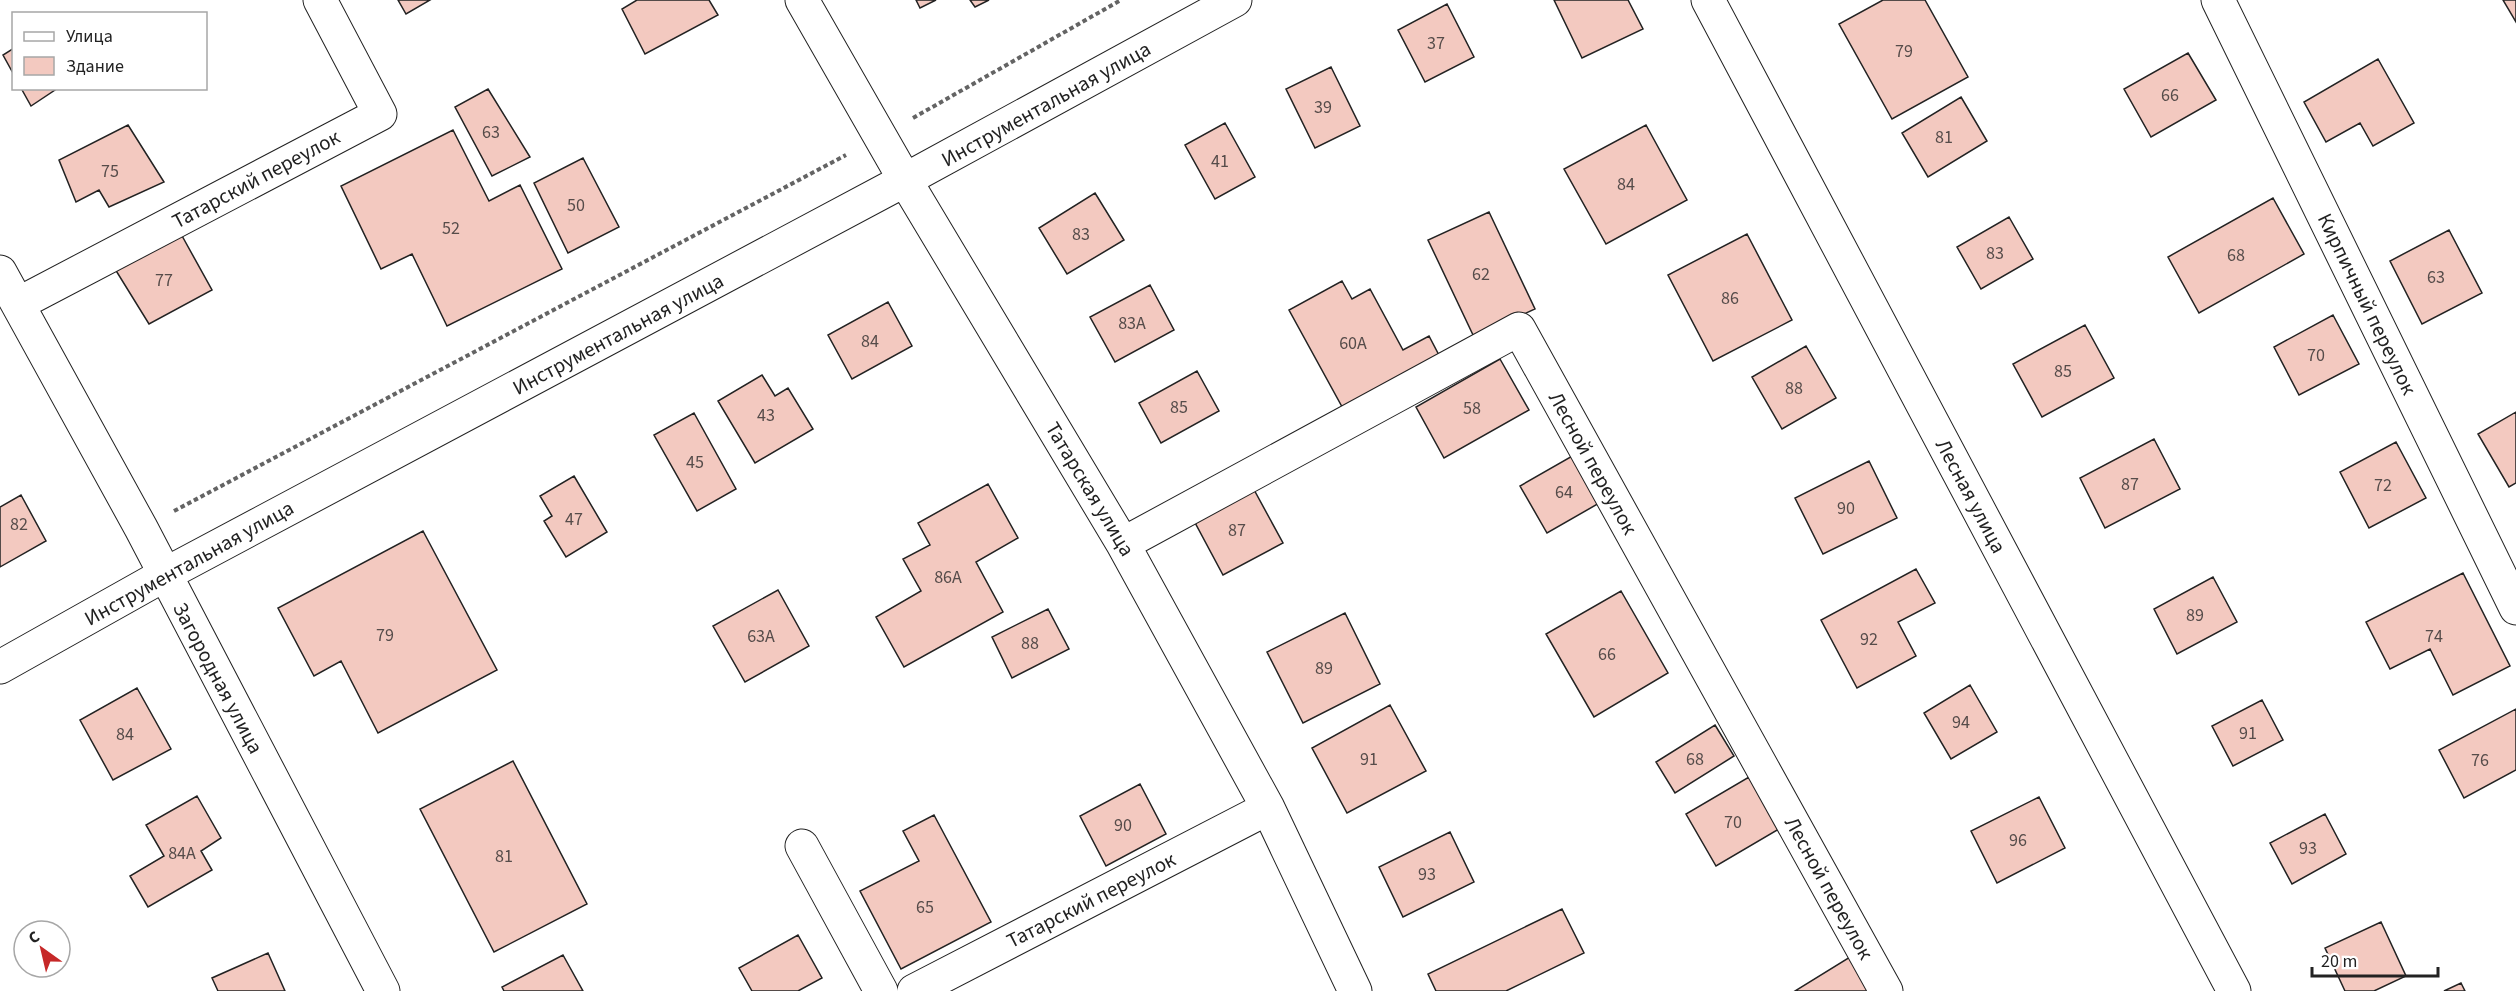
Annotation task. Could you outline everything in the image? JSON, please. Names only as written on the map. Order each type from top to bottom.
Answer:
[{"type":"street","name":"Татарский переулок","points":[[18,304],[380,114],[320,0]]},
{"type":"street","name":"Татарская улица","points":[[802,0],[905,180],[1123,544],[1268,808],[1355,991]]},
{"type":"street","name":"Инструментальная улица","points":[[0,667],[164,575],[905,180],[1235,0]]},
{"type":"street","name":"Лесная улица","points":[[1708,0],[2234,991]]},
{"type":"street","name":"Кирпичный переулок","points":[[2218,0],[2516,608]]},
{"type":"street","name":"Загородная улица","points":[[0,272],[141,528],[383,991]]},
{"type":"street","name":"Лесной переулок","points":[[1123,544],[1519,329],[1886,991]]},
{"type":"street","name":"Татарский переулок","points":[[914,991],[1268,808]]},
{"type":"street","points":[[802,846],[881,991]]},
{"type":"path","points":[[141,528],[880,136],[1121,0]]},
{"type":"building","points":[[398,0],[430,0],[406,14]]},
{"type":"building","points":[[637,0],[709,0],[718,15],[645,54],[622,9]]},
{"type":"building","points":[[916,0],[936,0],[920,8]]},
{"type":"building","points":[[970,0],[989,0],[975,7]]},
{"type":"building","points":[[1554,0],[1628,0],[1643,29],[1582,58]]},
{"type":"building","points":[[1883,0],[1925,0],[1968,77],[1892,119],[1839,24]]},
{"type":"building","points":[[2503,0],[2516,0],[2516,22]]},
{"type":"building","points":[[1447,4],[1474,57],[1425,82],[1398,30]]},
{"type":"building","points":[[12,49],[12,71],[3,55]]},
{"type":"building","points":[[2188,53],[2216,100],[2151,137],[2124,89]]},
{"type":"building","points":[[2378,59],[2414,123],[2373,146],[2360,123],[2326,142],[2304,102]]},
{"type":"building","points":[[1331,67],[1360,126],[1315,148],[1286,89]]},
{"type":"building","points":[[488,89],[530,157],[492,176],[455,107]]},
{"type":"building","points":[[22,90],[55,90],[31,106]]},
{"type":"building","points":[[1961,97],[1987,141],[1928,177],[1902,133]]},
{"type":"building","points":[[1225,123],[1255,177],[1215,199],[1185,145]]},
{"type":"building","points":[[128,125],[164,182],[109,207],[99,190],[76,202],[59,160]]},
{"type":"building","points":[[1646,125],[1687,200],[1606,244],[1564,169]]},
{"type":"building","points":[[453,130],[489,201],[520,185],[562,269],[447,326],[412,254],[381,269],[341,186]]},
{"type":"building","points":[[583,158],[619,227],[568,253],[534,183]]},
{"type":"building","points":[[1095,193],[1124,240],[1067,274],[1039,228]]},
{"type":"building","points":[[2273,198],[2304,254],[2199,313],[2168,257]]},
{"type":"building","points":[[1489,212],[1535,309],[1474,337],[1428,240]]},
{"type":"building","points":[[2009,217],[2033,259],[1981,289],[1957,247]]},
{"type":"building","points":[[2449,230],[2482,293],[2422,324],[2390,261]]},
{"type":"building","points":[[181,234],[212,290],[149,324],[115,269]]},
{"type":"building","points":[[1747,234],[1792,320],[1713,361],[1668,275]]},
{"type":"building","points":[[1342,281],[1352,299],[1370,289],[1403,350],[1429,336],[1442,361],[1346,414],[1289,310]]},
{"type":"building","points":[[1150,285],[1174,330],[1115,362],[1090,317]]},
{"type":"building","points":[[888,302],[912,346],[852,379],[828,335]]},
{"type":"building","points":[[2333,315],[2359,364],[2299,395],[2274,347]]},
{"type":"building","points":[[2085,325],[2114,378],[2042,417],[2013,364]]},
{"type":"building","points":[[1806,346],[1836,398],[1782,429],[1752,377]]},
{"type":"building","points":[[1500,359],[1529,410],[1444,458],[1416,407]]},
{"type":"building","points":[[1197,371],[1219,411],[1161,443],[1139,403]]},
{"type":"building","points":[[762,375],[775,396],[788,388],[813,429],[755,463],[718,401]]},
{"type":"building","points":[[2516,412],[2516,483],[2509,487],[2478,434]]},
{"type":"building","points":[[694,413],[736,489],[697,511],[654,435]]},
{"type":"building","points":[[2154,439],[2180,489],[2105,528],[2080,478]]},
{"type":"building","points":[[2396,442],[2426,498],[2369,528],[2340,472]]},
{"type":"building","points":[[1581,451],[1608,498],[1547,533],[1520,486]]},
{"type":"building","points":[[1869,461],[1897,518],[1823,554],[1795,498]]},
{"type":"building","points":[[574,476],[607,532],[566,557],[544,521],[552,516],[540,496]]},
{"type":"building","points":[[988,484],[1018,538],[976,562],[1003,612],[904,667],[876,617],[921,591],[903,559],[930,545],[918,523]]},
{"type":"building","points":[[1252,486],[1283,543],[1223,575],[1192,517]]},
{"type":"building","points":[[21,495],[46,541],[0,567],[0,507]]},
{"type":"building","points":[[423,531],[497,670],[378,733],[341,661],[314,676],[278,608]]},
{"type":"building","points":[[1916,569],[1935,603],[1898,622],[1916,656],[1857,688],[1821,620]]},
{"type":"building","points":[[2463,573],[2510,666],[2453,695],[2430,649],[2390,669],[2366,622]]},
{"type":"building","points":[[2213,577],[2237,622],[2177,654],[2154,609]]},
{"type":"building","points":[[778,590],[809,646],[745,682],[713,626]]},
{"type":"building","points":[[1621,591],[1668,673],[1594,717],[1546,634]]},
{"type":"building","points":[[1048,609],[1069,649],[1012,678],[992,637]]},
{"type":"building","points":[[1345,613],[1380,684],[1303,723],[1267,652]]},
{"type":"building","points":[[1970,685],[1997,732],[1951,759],[1924,713]]},
{"type":"building","points":[[137,688],[171,749],[113,780],[80,720]]},
{"type":"building","points":[[2262,700],[2283,740],[2233,766],[2212,726]]},
{"type":"building","points":[[1390,705],[1426,771],[1347,813],[1312,748]]},
{"type":"building","points":[[2516,709],[2516,770],[2464,798],[2439,750]]},
{"type":"building","points":[[1715,725],[1734,756],[1675,793],[1656,762]]},
{"type":"building","points":[[513,761],[587,904],[494,952],[420,809]]},
{"type":"building","points":[[1749,777],[1779,829],[1716,866],[1686,814]]},
{"type":"building","points":[[1140,784],[1166,834],[1106,866],[1080,816]]},
{"type":"building","points":[[197,796],[221,838],[201,851],[212,870],[148,907],[130,876],[164,856],[146,825]]},
{"type":"building","points":[[2039,797],[2065,848],[1997,883],[1971,831]]},
{"type":"building","points":[[2325,814],[2346,854],[2292,884],[2270,843]]},
{"type":"building","points":[[934,815],[991,922],[901,969],[860,891],[919,861],[903,831]]},
{"type":"building","points":[[1450,832],[1474,882],[1403,917],[1379,867]]},
{"type":"building","points":[[1562,909],[1584,953],[1506,991],[1436,991],[1428,974]]},
{"type":"building","points":[[2381,922],[2406,976],[2374,991],[2345,991],[2325,948]]},
{"type":"building","points":[[798,935],[822,978],[798,991],[752,991],[739,968]]},
{"type":"building","points":[[268,953],[285,991],[218,991],[212,978]]},
{"type":"building","points":[[563,955],[583,991],[504,991],[502,987]]},
{"type":"building","points":[[1850,957],[1870,991],[1795,991]]},
{"type":"building","points":[[2461,983],[2465,991],[2444,991]]}]
